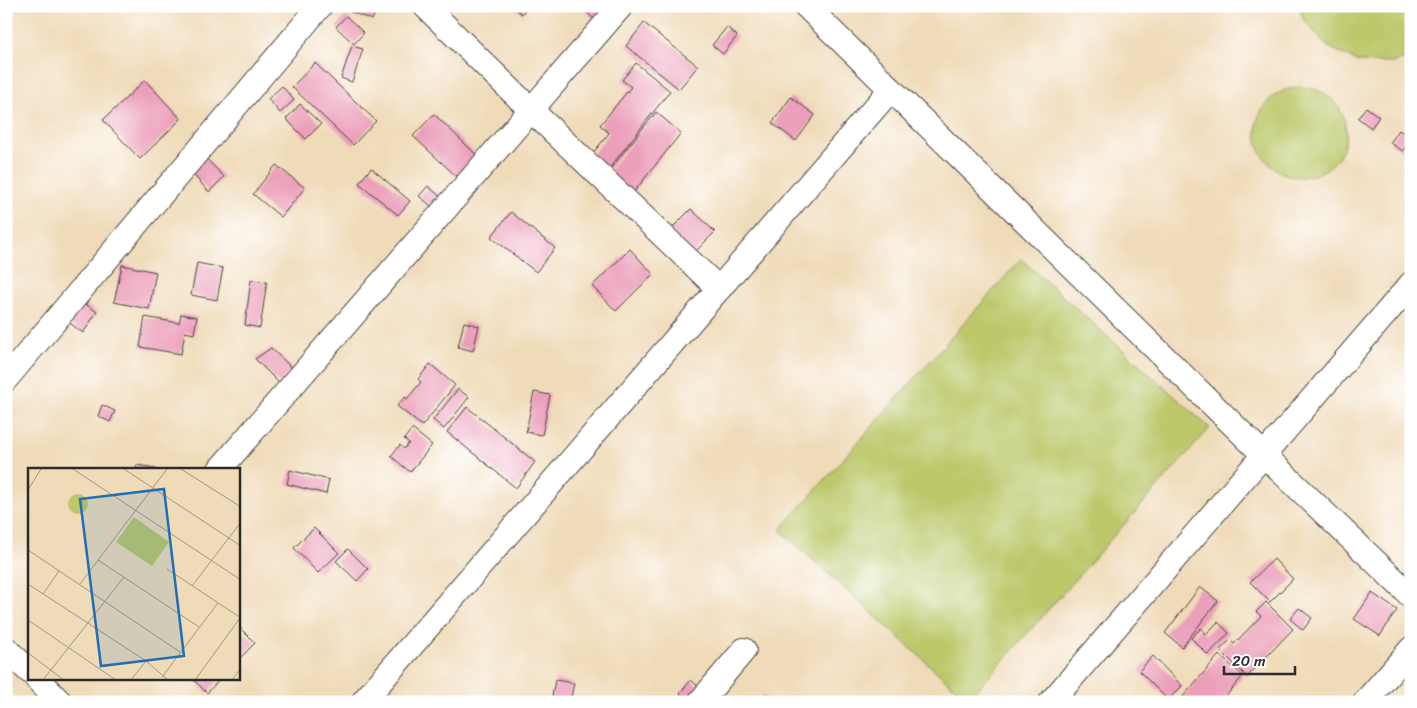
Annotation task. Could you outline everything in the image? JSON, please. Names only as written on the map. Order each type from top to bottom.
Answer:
[{"type":"street","points":[[6,379],[320,6]]},
{"type":"street","points":[[425,6],[719,289]]},
{"type":"street","points":[[221,468],[621,6]]},
{"type":"street","points":[[806,6],[1264,455],[1411,596]]},
{"type":"street","points":[[363,702],[891,89]]},
{"type":"street","points":[[1051,702],[1411,284]]},
{"type":"street","points":[[6,649],[28,670]]},
{"type":"street","points":[[1365,702],[1411,649]]},
{"type":"street","points":[[700,702],[744,650]]},
{"type":"street","points":[[39,680],[60,702]]},
{"type":"green space","points":[[1299,6],[1411,6],[1411,57],[1393,63],[1358,62],[1327,46],[1304,20]]},
{"type":"green space","points":[[1301,87],[1318,91],[1333,100],[1342,115],[1346,132],[1342,149],[1333,164],[1318,173],[1301,177],[1284,173],[1269,164],[1260,149],[1256,132],[1260,115],[1269,100],[1284,91]]},
{"type":"green space","points":[[1021,259],[1210,428],[968,700],[780,530]]},
{"type":"building","points":[[347,6],[378,6],[372,20],[346,10]]},
{"type":"building","points":[[512,6],[528,6],[522,14]]},
{"type":"building","points":[[580,6],[609,6],[596,21]]},
{"type":"building","points":[[346,16],[364,33],[354,44],[336,27]]},
{"type":"building","points":[[644,23],[698,66],[679,89],[626,46]]},
{"type":"building","points":[[727,27],[737,36],[723,54],[712,45]]},
{"type":"building","points":[[352,46],[363,49],[352,82],[341,78]]},
{"type":"building","points":[[315,63],[376,121],[353,145],[292,87]]},
{"type":"building","points":[[636,63],[670,91],[607,171],[590,157],[609,133],[600,125],[631,87],[622,80]]},
{"type":"building","points":[[145,80],[181,119],[140,159],[103,120]]},
{"type":"building","points":[[282,86],[294,100],[280,113],[268,99]]},
{"type":"building","points":[[791,97],[815,115],[796,141],[772,123]]},
{"type":"building","points":[[300,104],[321,124],[306,139],[286,119]]},
{"type":"building","points":[[1366,107],[1379,117],[1371,128],[1358,118]]},
{"type":"building","points":[[656,112],[681,133],[633,193],[608,172]]},
{"type":"building","points":[[434,114],[489,167],[469,188],[413,136]]},
{"type":"building","points":[[1399,130],[1411,138],[1403,151],[1390,143]]},
{"type":"building","points":[[203,155],[224,177],[209,192],[188,169]]},
{"type":"building","points":[[276,165],[305,188],[281,217],[253,194]]},
{"type":"building","points":[[371,168],[410,201],[398,215],[359,183]]},
{"type":"building","points":[[428,186],[450,205],[442,215],[419,196]]},
{"type":"building","points":[[691,209],[715,232],[693,254],[669,231]]},
{"type":"building","points":[[511,212],[555,248],[536,272],[491,237]]},
{"type":"building","points":[[630,249],[653,274],[616,311],[592,286]]},
{"type":"building","points":[[197,263],[223,268],[217,300],[191,295]]},
{"type":"building","points":[[122,265],[156,272],[149,309],[114,302]]},
{"type":"building","points":[[251,280],[267,282],[260,328],[245,325]]},
{"type":"building","points":[[81,301],[97,312],[83,333],[67,321]]},
{"type":"building","points":[[181,314],[197,317],[194,334],[185,332],[181,354],[140,347],[145,317],[179,323]]},
{"type":"building","points":[[464,322],[479,326],[473,351],[458,347]]},
{"type":"building","points":[[271,348],[293,369],[279,383],[255,359]]},
{"type":"building","points":[[430,364],[455,385],[422,426],[397,406],[405,397],[407,399],[421,382],[418,379]]},
{"type":"building","points":[[458,389],[469,397],[444,429],[433,420]]},
{"type":"building","points":[[534,392],[550,395],[542,435],[526,432]]},
{"type":"building","points":[[102,405],[115,411],[110,422],[98,416]]},
{"type":"building","points":[[467,407],[535,462],[516,488],[447,432]]},
{"type":"building","points":[[412,429],[432,445],[410,472],[391,456],[400,445],[404,449],[409,443],[404,439]]},
{"type":"building","points":[[137,465],[155,468],[136,468]]},
{"type":"building","points":[[290,470],[329,480],[326,494],[287,484]]},
{"type":"building","points":[[314,528],[339,553],[318,573],[294,548]]},
{"type":"building","points":[[348,549],[368,569],[357,581],[336,561]]},
{"type":"building","points":[[1274,559],[1293,579],[1270,602],[1250,582]]},
{"type":"building","points":[[1200,587],[1218,601],[1182,647],[1165,633]]},
{"type":"building","points":[[1372,593],[1397,610],[1380,636],[1354,619]]},
{"type":"building","points":[[1266,602],[1293,629],[1247,677],[1220,650],[1230,640],[1234,644],[1261,616],[1256,612]]},
{"type":"building","points":[[1299,608],[1312,618],[1303,630],[1290,619]]},
{"type":"building","points":[[1218,622],[1229,633],[1208,655],[1191,638],[1201,628],[1206,634]]},
{"type":"building","points":[[240,628],[255,643],[240,658]]},
{"type":"building","points":[[1219,655],[1243,676],[1221,702],[1181,702],[1180,700]]},
{"type":"building","points":[[1153,656],[1182,686],[1168,700],[1139,671]]},
{"type":"building","points":[[194,680],[219,680],[207,693]]},
{"type":"building","points":[[555,680],[574,683],[570,702],[551,702]]},
{"type":"building","points":[[691,680],[701,689],[690,702],[680,693]]},
{"type":"building","points":[[763,695],[771,702],[758,702]]}]
